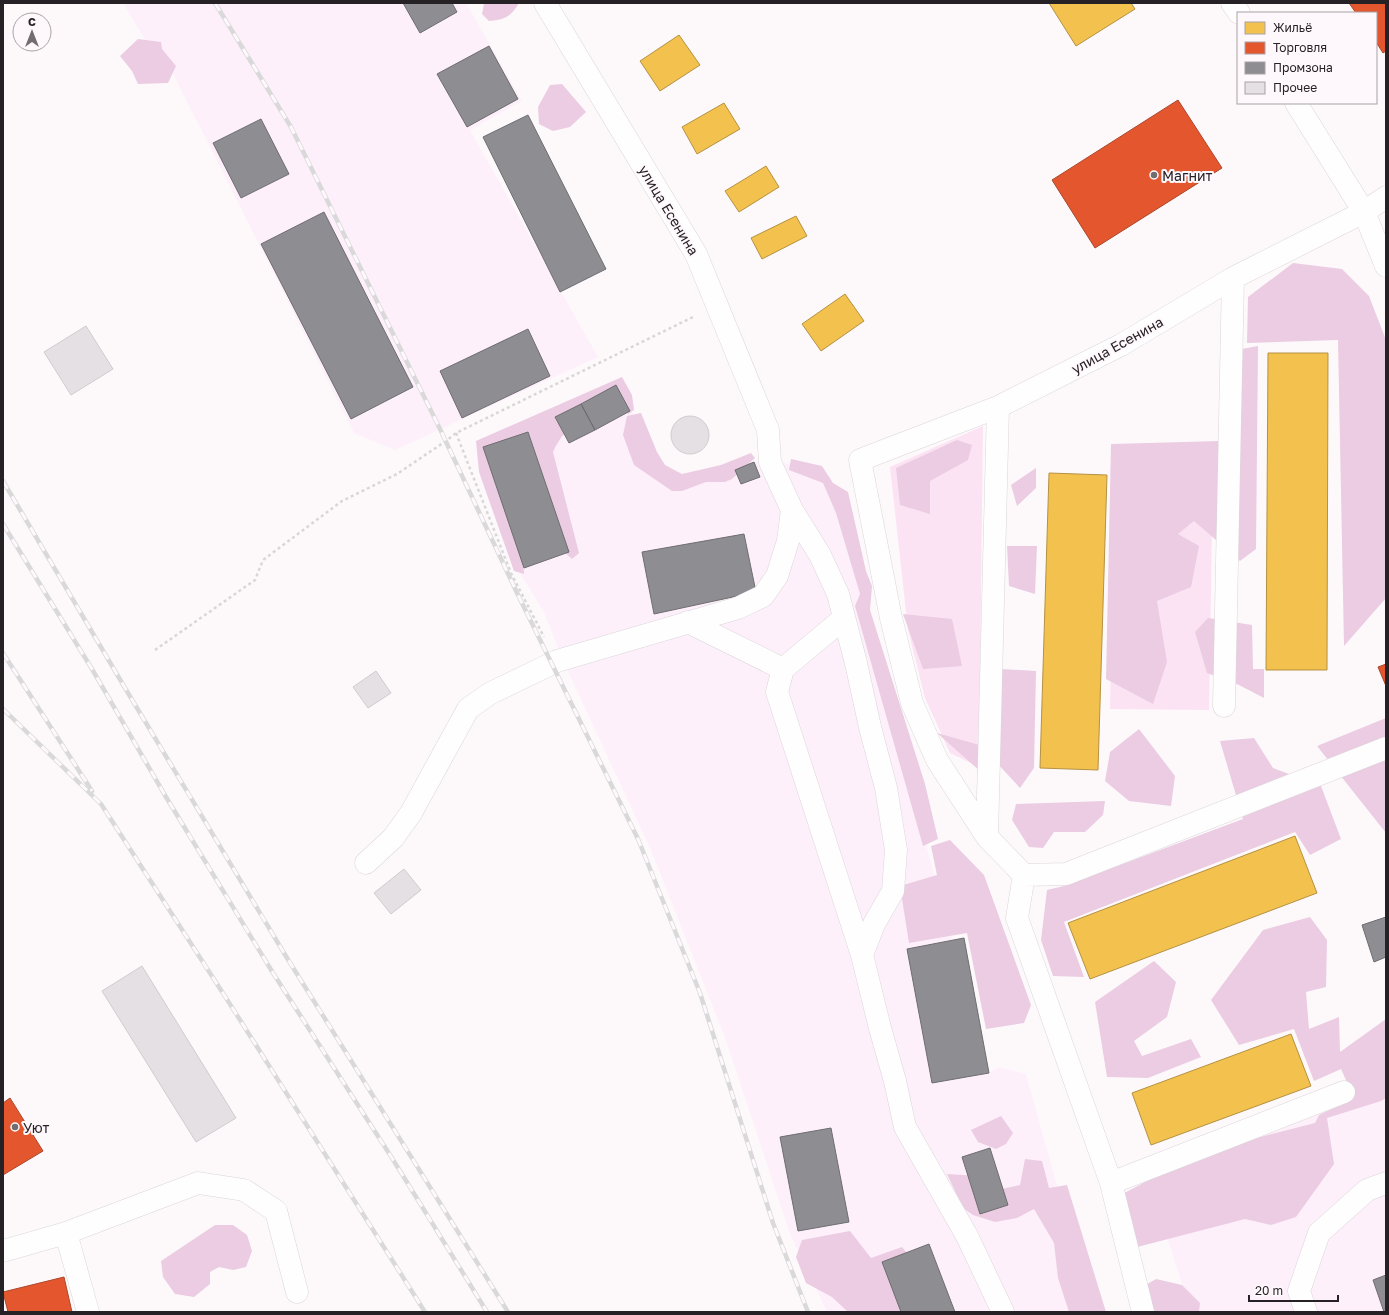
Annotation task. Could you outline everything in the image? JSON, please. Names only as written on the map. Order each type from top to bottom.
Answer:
[{"type":"street","name":"улица Есенина","points":[[545,3],[696,254],[768,430],[770,462],[792,510],[820,555],[838,594],[886,788],[896,850],[893,891],[874,924],[862,955]]},
{"type":"street","points":[[1232,3],[1238,12]]},
{"type":"street","points":[[1297,104],[1364,212],[1386,266]]},
{"type":"street","name":"улица Есенина","points":[[987,837],[937,760],[912,704],[891,618],[860,460],[998,407],[1124,350],[1233,278],[1364,212],[1386,197]]},
{"type":"street","points":[[1224,706],[1233,278]]},
{"type":"street","points":[[998,407],[987,837],[1024,875],[1066,874],[1386,748]]},
{"type":"street","points":[[366,864],[393,838],[411,813],[468,709],[489,694],[557,661],[738,608],[763,596],[777,576],[788,540],[792,510]]},
{"type":"street","points":[[844,618],[783,669],[777,692],[862,955],[906,1127],[967,1236],[1003,1312]]},
{"type":"street","points":[[688,622],[783,669]]},
{"type":"street","points":[[1024,875],[1017,918],[1111,1183],[1143,1312]]},
{"type":"street","points":[[1111,1183],[1344,1092]]},
{"type":"street","points":[[3,1251],[66,1233],[198,1183],[244,1190],[276,1211],[296,1292]]},
{"type":"street","points":[[1306,1312],[1299,1291],[1319,1233],[1367,1190],[1386,1183]]},
{"type":"street","points":[[66,1233],[88,1312]]},
{"type":"path","points":[[155,650],[255,580],[263,560],[342,501],[397,474],[446,442],[456,433],[717,306]]},
{"type":"path","points":[[456,433],[511,573],[557,661]]},
{"type":"shaded area","points":[[123,3],[466,3],[522,101],[470,130],[598,357],[395,450],[354,433],[165,58],[158,61]]},
{"type":"shaded area","points":[[484,3],[519,3],[513,12],[507,17],[489,21],[482,14]]},
{"type":"shaded area","points":[[138,39],[161,42],[162,49],[176,66],[168,83],[138,84],[132,71],[120,56]]},
{"type":"shaded area","points":[[562,84],[586,112],[570,127],[553,131],[539,124],[538,107],[550,85]]},
{"type":"shaded area","points":[[1293,263],[1342,269],[1369,296],[1386,340],[1386,598],[1344,646],[1338,340],[1247,343],[1248,297]]},
{"type":"shaded area","points":[[1258,346],[1256,549],[1240,561],[1194,521],[1178,534],[1199,546],[1191,587],[1157,601],[1167,662],[1153,704],[1106,679],[1111,444],[1220,441],[1225,352]]},
{"type":"shaded area","points":[[622,377],[632,395],[634,410],[628,414],[613,389],[564,433],[553,452],[579,553],[572,559],[561,549],[523,560],[524,574],[514,571],[479,472],[476,441]]},
{"type":"shaded area","points":[[620,382],[652,461],[678,482],[754,462],[785,463],[824,475],[865,594],[861,607],[952,940],[964,938],[989,1073],[999,1067],[1026,1074],[1092,1312],[827,1312],[790,1234],[726,1040],[650,848],[566,667],[543,610],[518,570],[480,442]]},
{"type":"shaded area","points":[[641,413],[657,452],[665,465],[682,474],[721,465],[751,453],[755,458],[732,479],[725,482],[706,482],[682,491],[672,491],[634,465],[623,435],[627,416]]},
{"type":"shaded area","points":[[983,426],[979,767],[950,753],[925,698],[908,630],[890,467]]},
{"type":"shaded area","points":[[957,440],[972,445],[968,460],[930,481],[930,514],[900,505],[896,468]]},
{"type":"shaded area","points":[[791,459],[822,466],[833,483],[848,492],[866,571],[872,586],[870,610],[925,784],[938,839],[923,846],[855,606],[860,594],[836,513],[823,483],[789,470]]},
{"type":"shaded area","points":[[1114,466],[1213,468],[1209,710],[1110,709]]},
{"type":"shaded area","points":[[1036,468],[1036,488],[1017,506],[1011,485]]},
{"type":"shaded area","points":[[1007,546],[1037,546],[1035,594],[1009,586]]},
{"type":"shaded area","points":[[903,614],[952,619],[962,666],[923,669]]},
{"type":"shaded area","points":[[1208,618],[1252,625],[1253,669],[1264,669],[1264,698],[1239,685],[1207,673],[1195,632]]},
{"type":"shaded area","points":[[983,668],[1036,671],[1034,768],[1020,788],[996,762]]},
{"type":"shaded area","points":[[1386,718],[1386,833],[1317,746]]},
{"type":"shaded area","points":[[1139,729],[1175,776],[1171,806],[1129,801],[1105,781],[1110,752]]},
{"type":"shaded area","points":[[937,733],[983,746],[981,772]]},
{"type":"shaded area","points":[[1254,738],[1273,768],[1321,786],[1341,839],[1310,855],[1295,832],[1064,922],[1084,977],[1053,976],[1041,940],[1047,890],[1064,886],[1243,819],[1220,741]]},
{"type":"shaded area","points":[[1105,801],[1103,815],[1085,832],[1054,832],[1043,848],[1029,847],[1012,820],[1016,804]]},
{"type":"shaded area","points":[[950,840],[984,875],[1031,1005],[1024,1023],[986,1029],[967,933],[909,943],[900,886],[937,875],[931,846]]},
{"type":"shaded area","points":[[1310,917],[1327,940],[1326,987],[1306,992],[1309,1029],[1339,1017],[1340,1052],[1386,1019],[1386,1098],[1381,1101],[1327,1118],[1334,1164],[1296,1217],[1271,1225],[1245,1219],[1122,1251],[1113,1199],[1202,1152],[1315,1123],[1319,1115],[1354,1098],[1341,1069],[1314,1081],[1294,1029],[1239,1045],[1211,1000],[1263,930]]},
{"type":"shaded area","points":[[1154,961],[1176,982],[1167,1017],[1134,1041],[1142,1056],[1191,1039],[1201,1057],[1148,1078],[1107,1077],[1095,1002]]},
{"type":"shaded area","points":[[1386,1087],[1386,1312],[1191,1312],[1147,1175]]},
{"type":"shaded area","points":[[1001,1116],[1013,1133],[1006,1144],[996,1149],[978,1142],[971,1130]]},
{"type":"shaded area","points":[[1025,1159],[1042,1161],[1049,1188],[1067,1185],[1106,1312],[1069,1312],[1058,1278],[1054,1243],[1034,1209],[1017,1218],[995,1222],[973,1215],[963,1208],[947,1174],[979,1176],[987,1192],[1020,1185]]},
{"type":"shaded area","points":[[215,1225],[233,1225],[247,1235],[252,1251],[246,1267],[233,1270],[219,1267],[210,1272],[210,1284],[194,1297],[175,1294],[163,1277],[161,1261]]},
{"type":"shaded area","points":[[850,1231],[871,1258],[902,1247],[912,1259],[911,1312],[848,1312],[832,1297],[806,1283],[796,1257],[802,1240]]},
{"type":"shaded area","points":[[1156,1279],[1182,1285],[1200,1303],[1199,1312],[1143,1312],[1137,1290]]},
{"type":"building: Жильё","points":[[1049,3],[1131,3],[1135,9],[1076,46]]},
{"type":"building: Жильё","points":[[679,35],[700,65],[660,91],[640,61]]},
{"type":"building: Жильё","points":[[724,103],[740,129],[697,154],[682,127]]},
{"type":"building: Жильё","points":[[766,166],[779,187],[739,212],[725,191]]},
{"type":"building: Жильё","points":[[796,216],[807,236],[762,259],[751,238]]},
{"type":"building: Жильё","points":[[845,294],[864,321],[821,351],[802,324]]},
{"type":"building: Жильё","points":[[1268,353],[1328,353],[1327,670],[1266,670]]},
{"type":"building: Жильё","points":[[1049,473],[1107,475],[1098,770],[1040,768]]},
{"type":"building: Жильё","points":[[1295,836],[1317,893],[1090,979],[1068,923]]},
{"type":"building: Жильё","points":[[1291,1034],[1311,1086],[1151,1145],[1132,1093]]},
{"type":"building: Торговля","points":[[1349,3],[1386,3],[1386,51],[1383,53],[1377,44],[1377,12],[1355,12]]},
{"type":"building: Торговля","points":[[1178,100],[1222,168],[1095,248],[1052,180]]},
{"type":"building: Торговля","points":[[1386,664],[1386,686],[1378,667]]},
{"type":"building: Торговля","name":"Уют","points":[[10,1098],[43,1151],[3,1175],[3,1103]]},
{"type":"building: Торговля","points":[[64,1277],[72,1312],[8,1312],[3,1292]]},
{"type":"building: Промзона","points":[[403,3],[452,3],[457,12],[420,33]]},
{"type":"building: Промзона","points":[[489,46],[518,99],[467,127],[437,74]]},
{"type":"building: Промзона","points":[[528,115],[606,269],[560,292],[483,137]]},
{"type":"building: Промзона","points":[[261,119],[289,174],[241,198],[213,143]]},
{"type":"building: Промзона","points":[[324,212],[413,387],[351,419],[261,244]]},
{"type":"building: Промзона","points":[[528,329],[550,376],[462,418],[440,371]]},
{"type":"building: Промзона","points":[[616,385],[630,411],[595,430],[581,404]]},
{"type":"building: Промзона","points":[[581,404],[595,430],[569,443],[555,417]]},
{"type":"building: Промзона","points":[[528,432],[569,552],[524,568],[483,447]]},
{"type":"building: Промзона","points":[[754,462],[760,477],[741,484],[735,470]]},
{"type":"building: Промзона","points":[[744,534],[756,592],[654,614],[642,552]]},
{"type":"building: Промзона","points":[[1386,917],[1386,957],[1374,962],[1362,925]]},
{"type":"building: Промзона","points":[[964,938],[989,1073],[932,1083],[907,949]]},
{"type":"building: Промзона","points":[[831,1128],[849,1222],[798,1231],[780,1137]]},
{"type":"building: Промзона","points":[[990,1148],[1008,1205],[980,1214],[962,1157]]},
{"type":"building: Промзона","points":[[929,1244],[955,1312],[901,1312],[882,1262]]},
{"type":"building: Промзона","points":[[1386,1275],[1386,1312],[1384,1312],[1373,1280]]},
{"type":"building: Прочее","points":[[86,326],[113,369],[71,395],[44,352]]},
{"type":"building: Прочее","points":[[690,416],[700,419],[706,425],[709,435],[706,445],[700,451],[690,454],[680,451],[674,445],[671,435],[674,425],[680,419]]},
{"type":"building: Прочее","points":[[376,671],[391,693],[368,708],[353,687]]},
{"type":"building: Прочее","points":[[404,869],[421,890],[391,914],[374,893]]},
{"type":"building: Прочее","points":[[142,966],[236,1118],[196,1142],[102,991]]},
{"type":"railway","points":[[215,3],[291,127],[440,429],[519,597],[638,839],[700,993],[773,1223],[808,1312]]},
{"type":"railway","points":[[3,481],[287,958],[508,1312]]},
{"type":"railway","points":[[3,524],[92,669],[166,797],[273,973],[392,1158],[487,1312]]},
{"type":"railway","points":[[3,653],[92,791]]},
{"type":"railway","points":[[3,709],[101,804],[425,1312]]},
{"type":"place","name":"Магнит","points":[[1154,175]]},
{"type":"place","name":"Уют","points":[[15,1127]]}]
